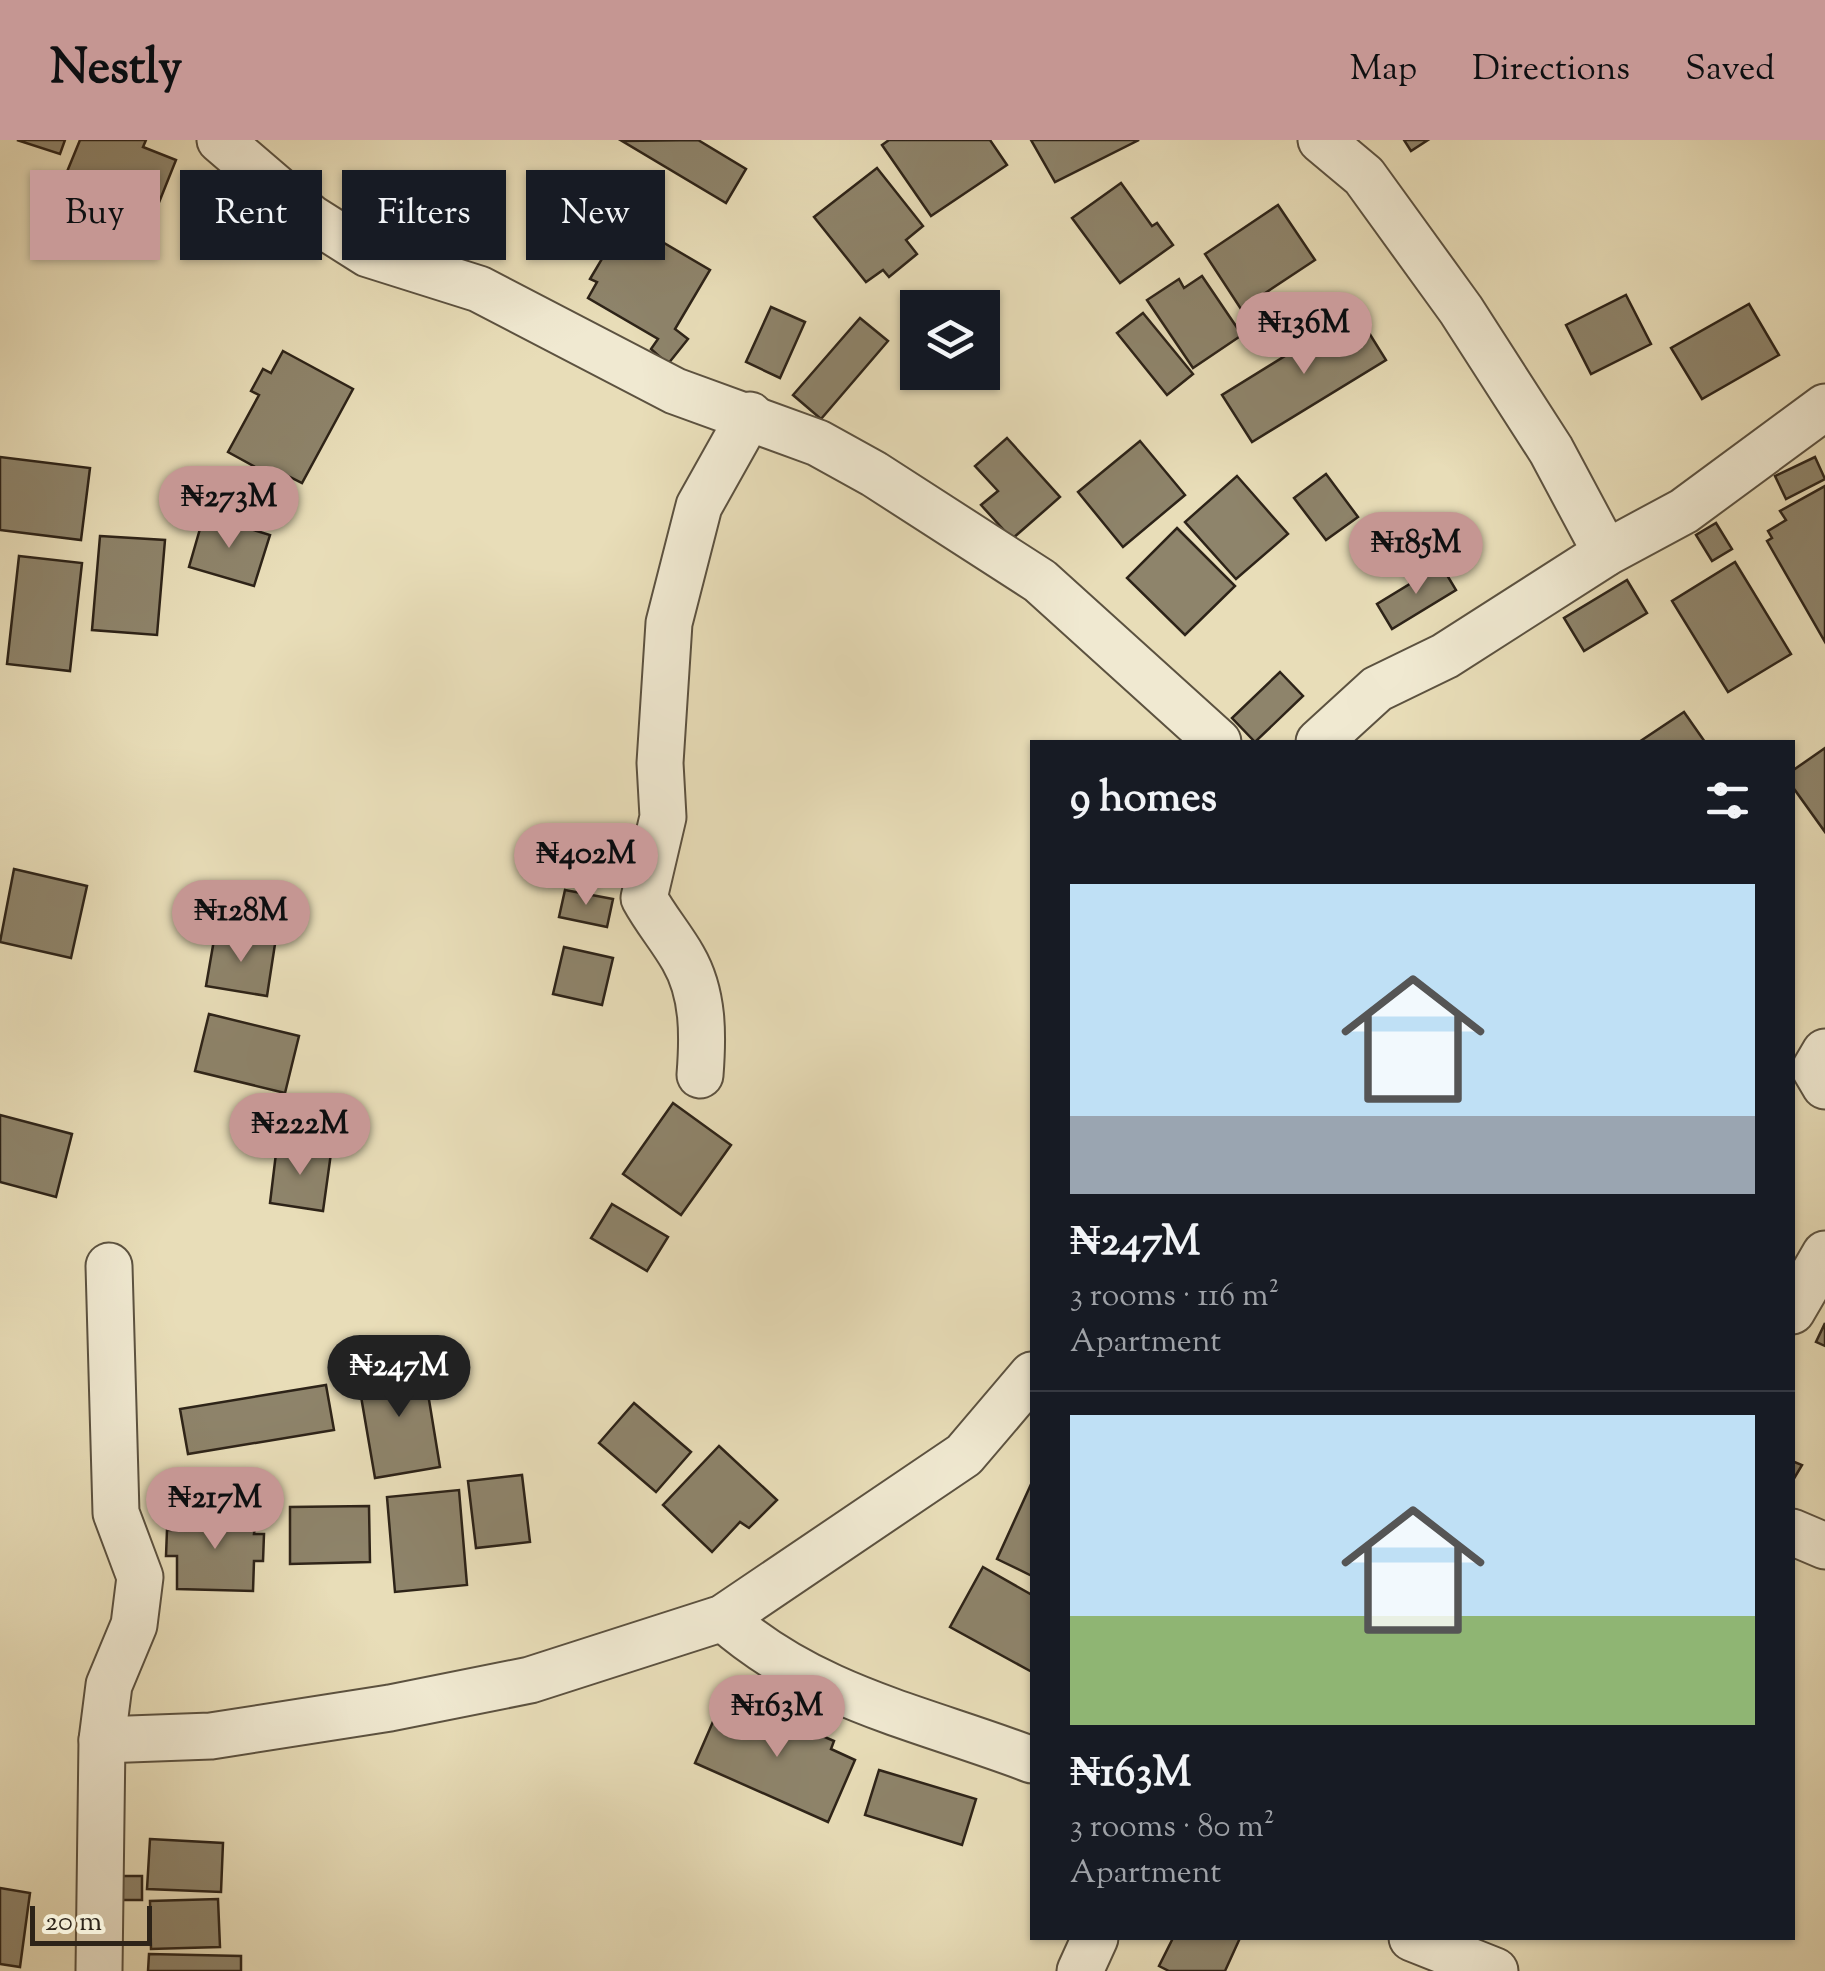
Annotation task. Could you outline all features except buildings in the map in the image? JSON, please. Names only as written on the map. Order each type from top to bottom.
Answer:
[{"type":"street","points":[[220,140],[310,218],[368,254],[479,289],[675,390],[750,415],[818,443],[860,466],[1040,581],[1216,740]]},
{"type":"street","points":[[1322,140],[1364,176],[1440,279],[1552,450],[1606,553]]},
{"type":"street","points":[[1321,740],[1377,689],[1445,656],[1606,553],[1684,511],[1825,407]]},
{"type":"street","points":[[700,1075],[703,1031],[698,1000],[684,960],[644,898],[663,816],[660,764],[668,623],[699,506],[750,415]]},
{"type":"street","points":[[1825,1052],[1815,1069],[1825,1086]]},
{"type":"street","points":[[1795,1306],[1825,1254]]},
{"type":"street","points":[[99,1971],[102,1740],[110,1686],[134,1625],[140,1577],[116,1513],[109,1266]]},
{"type":"street","points":[[102,1740],[210,1736],[390,1708],[530,1680],[723,1618],[964,1455],[1030,1377]]},
{"type":"street","points":[[1795,1533],[1825,1546]]},
{"type":"street","points":[[723,1618],[762,1652],[860,1703],[908,1714],[1030,1759]]},
{"type":"street","points":[[1080,1971],[1094,1940]]},
{"type":"street","points":[[1417,1940],[1495,1971]]}]
